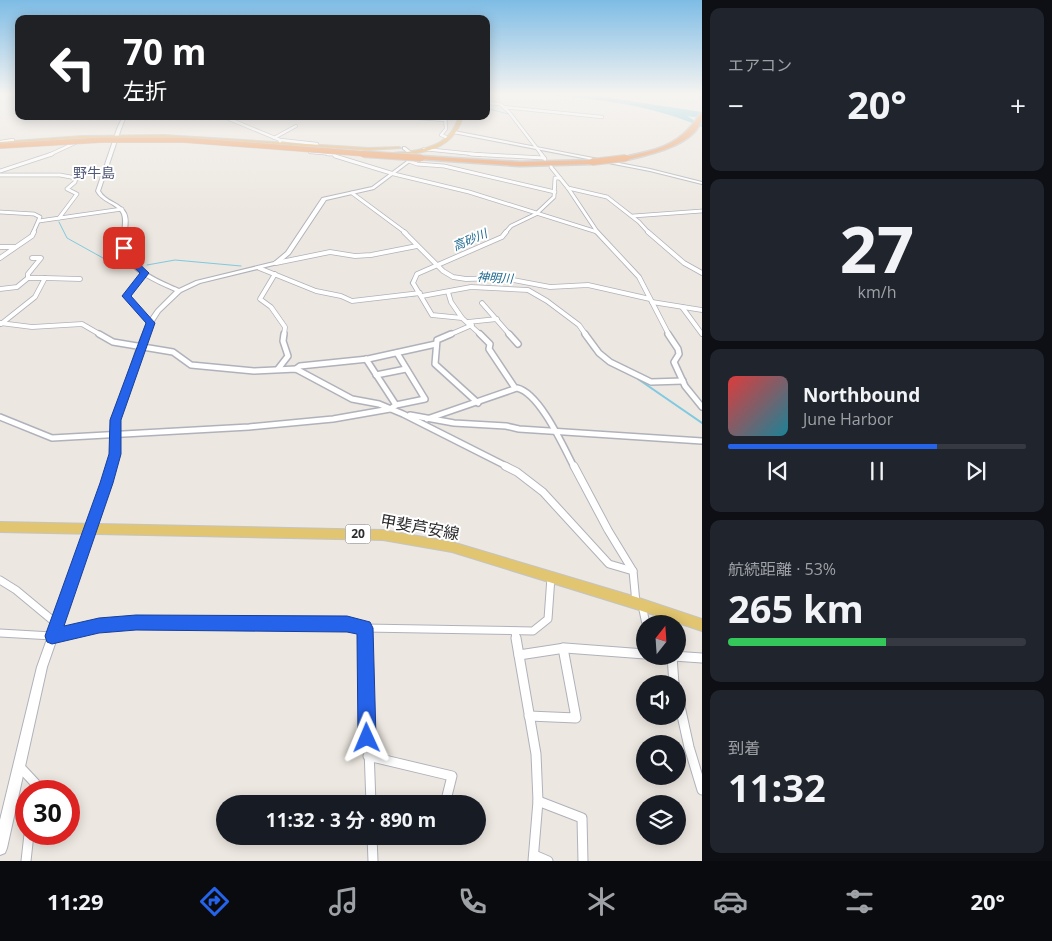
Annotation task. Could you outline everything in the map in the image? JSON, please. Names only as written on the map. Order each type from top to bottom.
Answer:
[{"type":"highway","points":[[0,145],[115,138],[188,137],[281,141],[408,154],[451,134]]},
{"type":"highway","points":[[0,145],[77,142],[115,138],[197,142],[305,150],[333,154],[376,155],[408,154],[443,143],[452,134]]},
{"type":"highway","points":[[0,145],[101,140],[184,140],[529,165],[592,162],[626,158],[652,152],[680,141],[688,134]]},
{"type":"main road","points":[[465,134],[535,148],[578,154],[702,184]]},
{"type":"main road","name":"甲斐芦安線","points":[[0,528],[383,534],[452,547],[702,625]]},
{"type":"street","points":[[117,134],[98,191],[101,197],[122,210],[125,216],[124,248],[131,261],[145,273],[179,292]]},
{"type":"street","points":[[265,134],[281,141]]},
{"type":"street","points":[[274,138],[281,134]]},
{"type":"street","points":[[443,134],[441,136],[446,137]]},
{"type":"street","points":[[424,149],[494,156],[544,158],[527,134]]},
{"type":"street","points":[[0,145],[12,140]]},
{"type":"street","points":[[0,171],[40,159],[77,142]]},
{"type":"street","points":[[305,150],[314,145]]},
{"type":"street","points":[[333,154],[394,174],[469,192],[597,232]]},
{"type":"street","points":[[276,263],[288,253],[324,199],[373,188],[394,174],[408,154],[417,164],[444,166],[556,192]]},
{"type":"street","points":[[551,167],[568,188],[597,232],[638,277],[664,328],[678,349],[674,362],[683,381],[702,407]]},
{"type":"street","points":[[0,175],[60,175],[76,178],[75,182],[67,189],[77,194],[60,218]]},
{"type":"street","points":[[462,318],[434,316],[413,283],[417,274],[502,237],[511,226],[536,214],[554,196],[556,192],[555,178],[560,178]]},
{"type":"street","points":[[568,188],[607,197],[633,216],[654,239],[684,263],[702,273]]},
{"type":"street","points":[[352,193],[412,238],[436,265],[448,274],[460,278],[503,278],[550,286],[588,285],[651,301],[702,310]]},
{"type":"street","points":[[39,221],[122,210]]},
{"type":"street","points":[[633,216],[658,212],[702,211]]},
{"type":"street","points":[[0,212],[38,215],[39,221],[32,236],[0,258]]},
{"type":"street","points":[[0,848],[42,668],[115,454],[115,420],[140,347],[150,323],[158,311],[179,292],[198,282],[330,252],[355,256],[371,256],[384,251],[418,246]]},
{"type":"street","points":[[0,247],[14,247]]},
{"type":"street","points":[[0,289],[17,287],[28,278],[28,274],[41,258],[32,258]]},
{"type":"street","points":[[259,268],[316,291],[341,296],[352,301],[448,292],[471,287],[528,290],[547,301],[579,325],[599,353],[610,362],[651,382],[683,381]]},
{"type":"street","points":[[145,273],[126,296],[150,323]]},
{"type":"street","points":[[275,274],[260,299],[271,307],[285,327],[284,342],[288,356],[278,369]]},
{"type":"street","points":[[28,278],[80,279]]},
{"type":"street","points":[[1,324],[35,298],[45,278]]},
{"type":"street","points":[[524,281],[528,290]]},
{"type":"street","points":[[448,292],[462,318],[470,323],[490,344],[489,349],[499,360],[515,388]]},
{"type":"street","points":[[482,303],[518,344]]},
{"type":"street","points":[[682,307],[702,334]]},
{"type":"street","points":[[478,403],[436,367],[436,344],[440,337],[470,323],[497,319]]},
{"type":"street","points":[[1,324],[32,326],[82,324],[113,342],[173,352],[191,366],[254,371],[296,369],[352,399],[393,407],[403,414],[517,472],[543,492],[609,564],[633,571]]},
{"type":"street","points":[[296,369],[300,366],[330,365],[366,359],[436,344]]},
{"type":"street","points":[[0,417],[17,421],[38,433],[52,438],[333,419],[424,399],[397,353]]},
{"type":"street","points":[[366,359],[393,407]]},
{"type":"street","points":[[376,375],[406,369]]},
{"type":"street","points":[[427,419],[478,403],[515,388],[522,389],[531,396],[556,433],[608,530],[633,571],[643,615]]},
{"type":"street","points":[[403,414],[454,423],[506,426],[519,430],[702,441]]},
{"type":"street","points":[[0,633],[52,636],[99,626],[154,622],[347,624],[365,628],[533,631],[548,619],[551,577]]},
{"type":"street","points":[[0,580],[16,590],[57,624]]},
{"type":"street","points":[[365,628],[371,795]]},
{"type":"street","points":[[515,631],[536,754],[538,801],[534,858],[548,861]]},
{"type":"street","points":[[519,655],[562,648],[636,653]]},
{"type":"street","points":[[529,716],[576,718],[571,684],[562,648]]},
{"type":"street","points":[[686,657],[702,658]]},
{"type":"street","points":[[684,725],[702,790]]},
{"type":"street","points":[[368,756],[452,776],[447,795]]},
{"type":"street","points":[[18,766],[32,780]]},
{"type":"street","points":[[538,801],[582,818],[582,861]]},
{"type":"street","points":[[26,861],[28,845]]},
{"type":"street","points":[[372,845],[373,861]]},
{"type":"waterway","name":"高砂川","points":[[526,217],[533,214]]},
{"type":"waterway","name":"神明川","points":[[59,222],[67,238],[112,263],[134,268]]},
{"type":"waterway","name":"神明川","points":[[147,265],[175,260],[241,266]]},
{"type":"waterway","name":"高砂川","points":[[414,288],[410,283],[416,273]]},
{"type":"waterway","name":"神明川","points":[[477,286],[490,286]]},
{"type":"waterway","name":"神明川","points":[[430,293],[455,288]]},
{"type":"waterway","name":"神明川","points":[[405,297],[421,295]]},
{"type":"waterway","name":"神明川","points":[[576,324],[583,335]]},
{"type":"waterway","name":"神明川","points":[[591,347],[598,355]]},
{"type":"waterway","name":"神明川","points":[[638,379],[702,423]]},
{"type":"district","name":"野牛島","points":[[94,173]]},
{"type":"route","points":[[124,248],[131,261],[145,273],[142,274],[126,296],[150,323],[115,420],[115,454],[106,483],[52,636],[99,626],[136,622],[347,624],[365,628],[367,738]]}]
